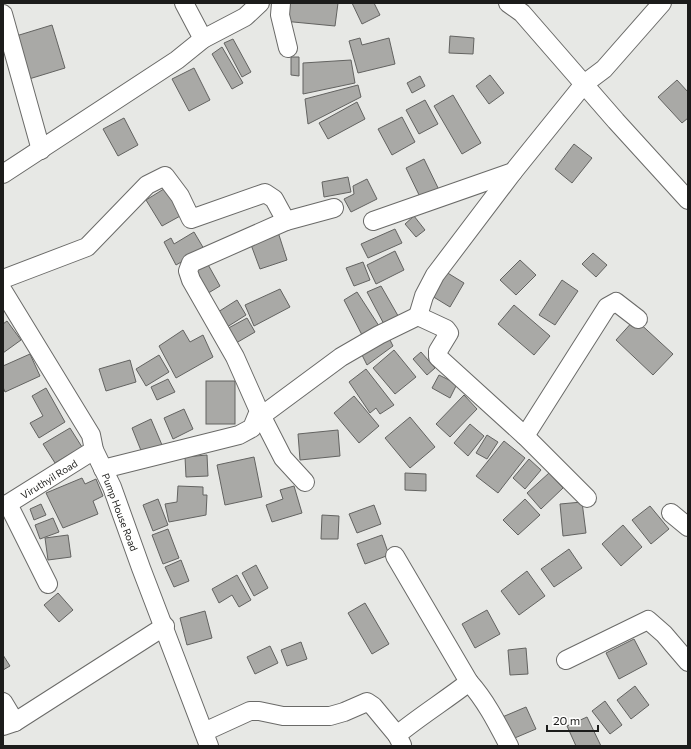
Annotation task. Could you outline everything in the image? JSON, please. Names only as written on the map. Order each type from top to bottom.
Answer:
[{"type":"street","points":[[184,3],[203,39]]},
{"type":"street","points":[[3,174],[177,60],[203,39],[245,17],[260,3]]},
{"type":"street","points":[[281,3],[280,15],[288,48]]},
{"type":"street","points":[[508,3],[522,12],[616,121],[688,200]]},
{"type":"street","points":[[259,411],[268,411],[341,357],[379,335],[418,316],[424,296],[435,275],[513,172],[584,84],[604,68],[662,3]]},
{"type":"street","points":[[3,14],[41,150]]},
{"type":"street","points":[[373,221],[513,172]]},
{"type":"street","points":[[3,279],[86,247],[147,185],[165,176],[180,196],[191,219],[265,193],[274,199],[286,221]]},
{"type":"street","points":[[305,482],[282,458],[235,357],[191,280],[188,271],[191,263],[286,221],[334,208]]},
{"type":"street","name":"Pump House Road","points":[[3,291],[91,435],[94,450],[112,487],[141,568],[165,626],[207,739]]},
{"type":"street","points":[[525,436],[607,307],[616,302],[638,319]]},
{"type":"street","points":[[418,316],[446,329],[449,333],[438,351],[438,357],[525,436],[587,498]]},
{"type":"street","points":[[103,469],[239,435],[252,428],[259,411]]},
{"type":"street","name":"Viruthyil Road","points":[[6,506],[94,450]]},
{"type":"street","points":[[6,506],[48,584]]},
{"type":"street","points":[[671,513],[688,528]]},
{"type":"street","points":[[395,556],[469,682],[480,694],[494,715],[509,746]]},
{"type":"street","points":[[566,660],[648,620],[664,634],[688,662]]},
{"type":"street","points":[[3,702],[9,724],[165,626]]},
{"type":"street","points":[[207,739],[250,711],[259,711],[283,716],[330,716],[344,712],[367,702],[373,706],[400,741],[419,717],[449,698],[469,682]]},
{"type":"building","points":[[285,3],[338,3],[335,26],[283,21]]},
{"type":"building","points":[[352,3],[374,3],[380,15],[362,24]]},
{"type":"building","points":[[52,25],[65,68],[29,79],[16,36]]},
{"type":"building","points":[[450,36],[474,38],[473,54],[449,53]]},
{"type":"building","points":[[360,38],[362,45],[389,38],[395,64],[358,73],[349,41]]},
{"type":"building","points":[[233,39],[251,72],[242,77],[224,43]]},
{"type":"building","points":[[222,47],[243,83],[232,89],[212,54]]},
{"type":"building","points":[[291,57],[299,57],[299,76],[291,75]]},
{"type":"building","points":[[351,60],[355,83],[303,94],[303,63]]},
{"type":"building","points":[[194,68],[210,100],[189,111],[172,79]]},
{"type":"building","points":[[490,75],[504,93],[489,104],[476,86]]},
{"type":"building","points":[[420,76],[425,86],[412,93],[407,83]]},
{"type":"building","points":[[677,80],[688,92],[688,118],[682,123],[658,97]]},
{"type":"building","points":[[358,85],[361,97],[308,124],[305,99]]},
{"type":"building","points":[[453,95],[481,143],[462,154],[434,106]]},
{"type":"building","points":[[425,100],[438,124],[419,134],[406,110]]},
{"type":"building","points":[[357,102],[365,119],[328,139],[319,123]]},
{"type":"building","points":[[402,117],[415,142],[392,155],[378,129]]},
{"type":"building","points":[[124,118],[138,145],[118,156],[103,129]]},
{"type":"building","points":[[574,144],[592,158],[572,183],[555,169]]},
{"type":"building","points":[[424,159],[440,192],[422,201],[406,168]]},
{"type":"building","points":[[348,177],[351,192],[324,197],[322,182]]},
{"type":"building","points":[[367,179],[377,199],[351,212],[344,199],[354,194],[353,186]]},
{"type":"building","points":[[167,187],[182,215],[162,226],[146,200]]},
{"type":"building","points":[[414,216],[425,230],[416,237],[405,224]]},
{"type":"building","points":[[395,229],[402,243],[368,258],[361,244]]},
{"type":"building","points":[[194,232],[204,249],[176,265],[164,242],[171,238],[174,244]]},
{"type":"building","points":[[278,232],[287,260],[260,269],[250,242]]},
{"type":"building","points":[[395,251],[404,270],[376,284],[367,265]]},
{"type":"building","points":[[593,253],[607,265],[596,277],[582,264]]},
{"type":"building","points":[[520,260],[536,275],[516,295],[500,280]]},
{"type":"building","points":[[206,261],[220,286],[205,295],[191,270]]},
{"type":"building","points":[[363,262],[370,280],[354,286],[346,268]]},
{"type":"building","points":[[446,272],[464,283],[450,307],[432,296]]},
{"type":"building","points":[[562,280],[578,291],[555,325],[539,315]]},
{"type":"building","points":[[381,286],[401,321],[386,328],[367,292]]},
{"type":"building","points":[[280,289],[290,307],[254,326],[245,305]]},
{"type":"building","points":[[357,292],[379,326],[362,335],[344,300]]},
{"type":"building","points":[[237,300],[246,315],[227,327],[218,312]]},
{"type":"building","points":[[514,305],[550,336],[534,355],[498,324]]},
{"type":"building","points":[[247,318],[255,332],[231,346],[223,331]]},
{"type":"building","points":[[635,319],[673,354],[653,375],[616,340]]},
{"type":"building","points":[[7,321],[21,340],[3,353],[3,324]]},
{"type":"building","points":[[183,330],[190,342],[203,335],[213,357],[176,378],[159,346]]},
{"type":"building","points":[[389,338],[393,346],[367,365],[361,353]]},
{"type":"building","points":[[394,350],[416,377],[395,394],[373,368]]},
{"type":"building","points":[[421,352],[435,368],[427,375],[413,359]]},
{"type":"building","points":[[30,354],[40,376],[5,392],[3,387],[3,366]]},
{"type":"building","points":[[159,355],[169,372],[146,386],[136,369]]},
{"type":"building","points":[[130,360],[136,382],[106,391],[99,369]]},
{"type":"building","points":[[366,369],[394,405],[380,414],[376,408],[370,413],[349,382]]},
{"type":"building","points":[[439,375],[457,384],[450,398],[432,388]]},
{"type":"building","points":[[168,379],[175,392],[157,400],[151,387]]},
{"type":"building","points":[[206,381],[235,381],[235,424],[206,424]]},
{"type":"building","points":[[46,388],[65,422],[39,438],[30,423],[43,416],[32,396]]},
{"type":"building","points":[[464,395],[477,409],[450,437],[436,424]]},
{"type":"building","points":[[354,396],[379,426],[359,443],[334,413]]},
{"type":"building","points":[[184,409],[193,429],[173,439],[164,418]]},
{"type":"building","points":[[410,417],[435,447],[410,468],[385,438]]},
{"type":"building","points":[[151,419],[162,445],[142,453],[132,428]]},
{"type":"building","points":[[470,424],[484,436],[468,456],[454,443]]},
{"type":"building","points":[[70,428],[82,447],[55,463],[43,444]]},
{"type":"building","points":[[338,430],[340,456],[300,460],[298,434]]},
{"type":"building","points":[[487,435],[498,442],[487,459],[476,453]]},
{"type":"building","points":[[504,441],[525,458],[498,493],[476,476]]},
{"type":"building","points":[[207,455],[208,476],[186,477],[185,457]]},
{"type":"building","points":[[254,457],[262,497],[225,505],[217,465]]},
{"type":"building","points":[[529,459],[541,470],[525,489],[513,478]]},
{"type":"building","points":[[405,473],[426,474],[426,491],[405,490]]},
{"type":"building","points":[[549,473],[563,488],[541,509],[527,493]]},
{"type":"building","points":[[82,478],[85,484],[96,479],[103,496],[93,501],[98,514],[63,528],[46,493]]},
{"type":"building","points":[[178,486],[203,487],[203,495],[207,495],[206,515],[169,522],[165,504],[177,502]]},
{"type":"building","points":[[294,486],[302,513],[272,522],[266,505],[283,499],[280,490]]},
{"type":"building","points":[[158,499],[168,525],[153,531],[143,505]]},
{"type":"building","points":[[525,499],[540,515],[518,535],[503,520]]},
{"type":"building","points":[[582,502],[586,533],[563,536],[560,504]]},
{"type":"building","points":[[41,504],[46,515],[34,520],[30,509]]},
{"type":"building","points":[[374,505],[381,524],[357,533],[349,514]]},
{"type":"building","points":[[650,506],[669,529],[651,544],[632,520]]},
{"type":"building","points":[[322,515],[339,516],[338,539],[321,539]]},
{"type":"building","points":[[53,518],[59,532],[40,539],[35,525]]},
{"type":"building","points":[[623,525],[642,547],[621,566],[602,544]]},
{"type":"building","points":[[168,529],[179,558],[163,564],[152,535]]},
{"type":"building","points":[[68,535],[71,557],[48,560],[45,538]]},
{"type":"building","points":[[382,535],[389,555],[365,564],[357,544]]},
{"type":"building","points":[[569,549],[582,568],[554,587],[541,569]]},
{"type":"building","points":[[181,560],[189,581],[174,587],[165,567]]},
{"type":"building","points":[[256,565],[268,588],[254,596],[242,573]]},
{"type":"building","points":[[527,571],[545,596],[519,615],[501,591]]},
{"type":"building","points":[[237,575],[251,600],[239,607],[232,595],[219,603],[212,589]]},
{"type":"building","points":[[58,593],[73,610],[59,622],[44,605]]},
{"type":"building","points":[[365,603],[389,644],[372,654],[348,613]]},
{"type":"building","points":[[487,610],[500,634],[475,648],[462,624]]},
{"type":"building","points":[[205,611],[212,638],[187,645],[180,618]]},
{"type":"building","points":[[634,639],[647,664],[619,679],[606,653]]},
{"type":"building","points":[[301,642],[307,659],[287,666],[281,650]]},
{"type":"building","points":[[270,646],[278,663],[255,674],[247,657]]},
{"type":"building","points":[[526,648],[528,674],[510,675],[508,650]]},
{"type":"building","points":[[3,655],[10,666],[3,670]]},
{"type":"building","points":[[635,686],[649,705],[631,719],[617,700]]},
{"type":"building","points":[[605,701],[622,725],[610,734],[592,711]]},
{"type":"building","points":[[526,707],[536,729],[510,740],[500,718]]},
{"type":"building","points":[[587,717],[601,746],[576,746],[567,726]]}]
